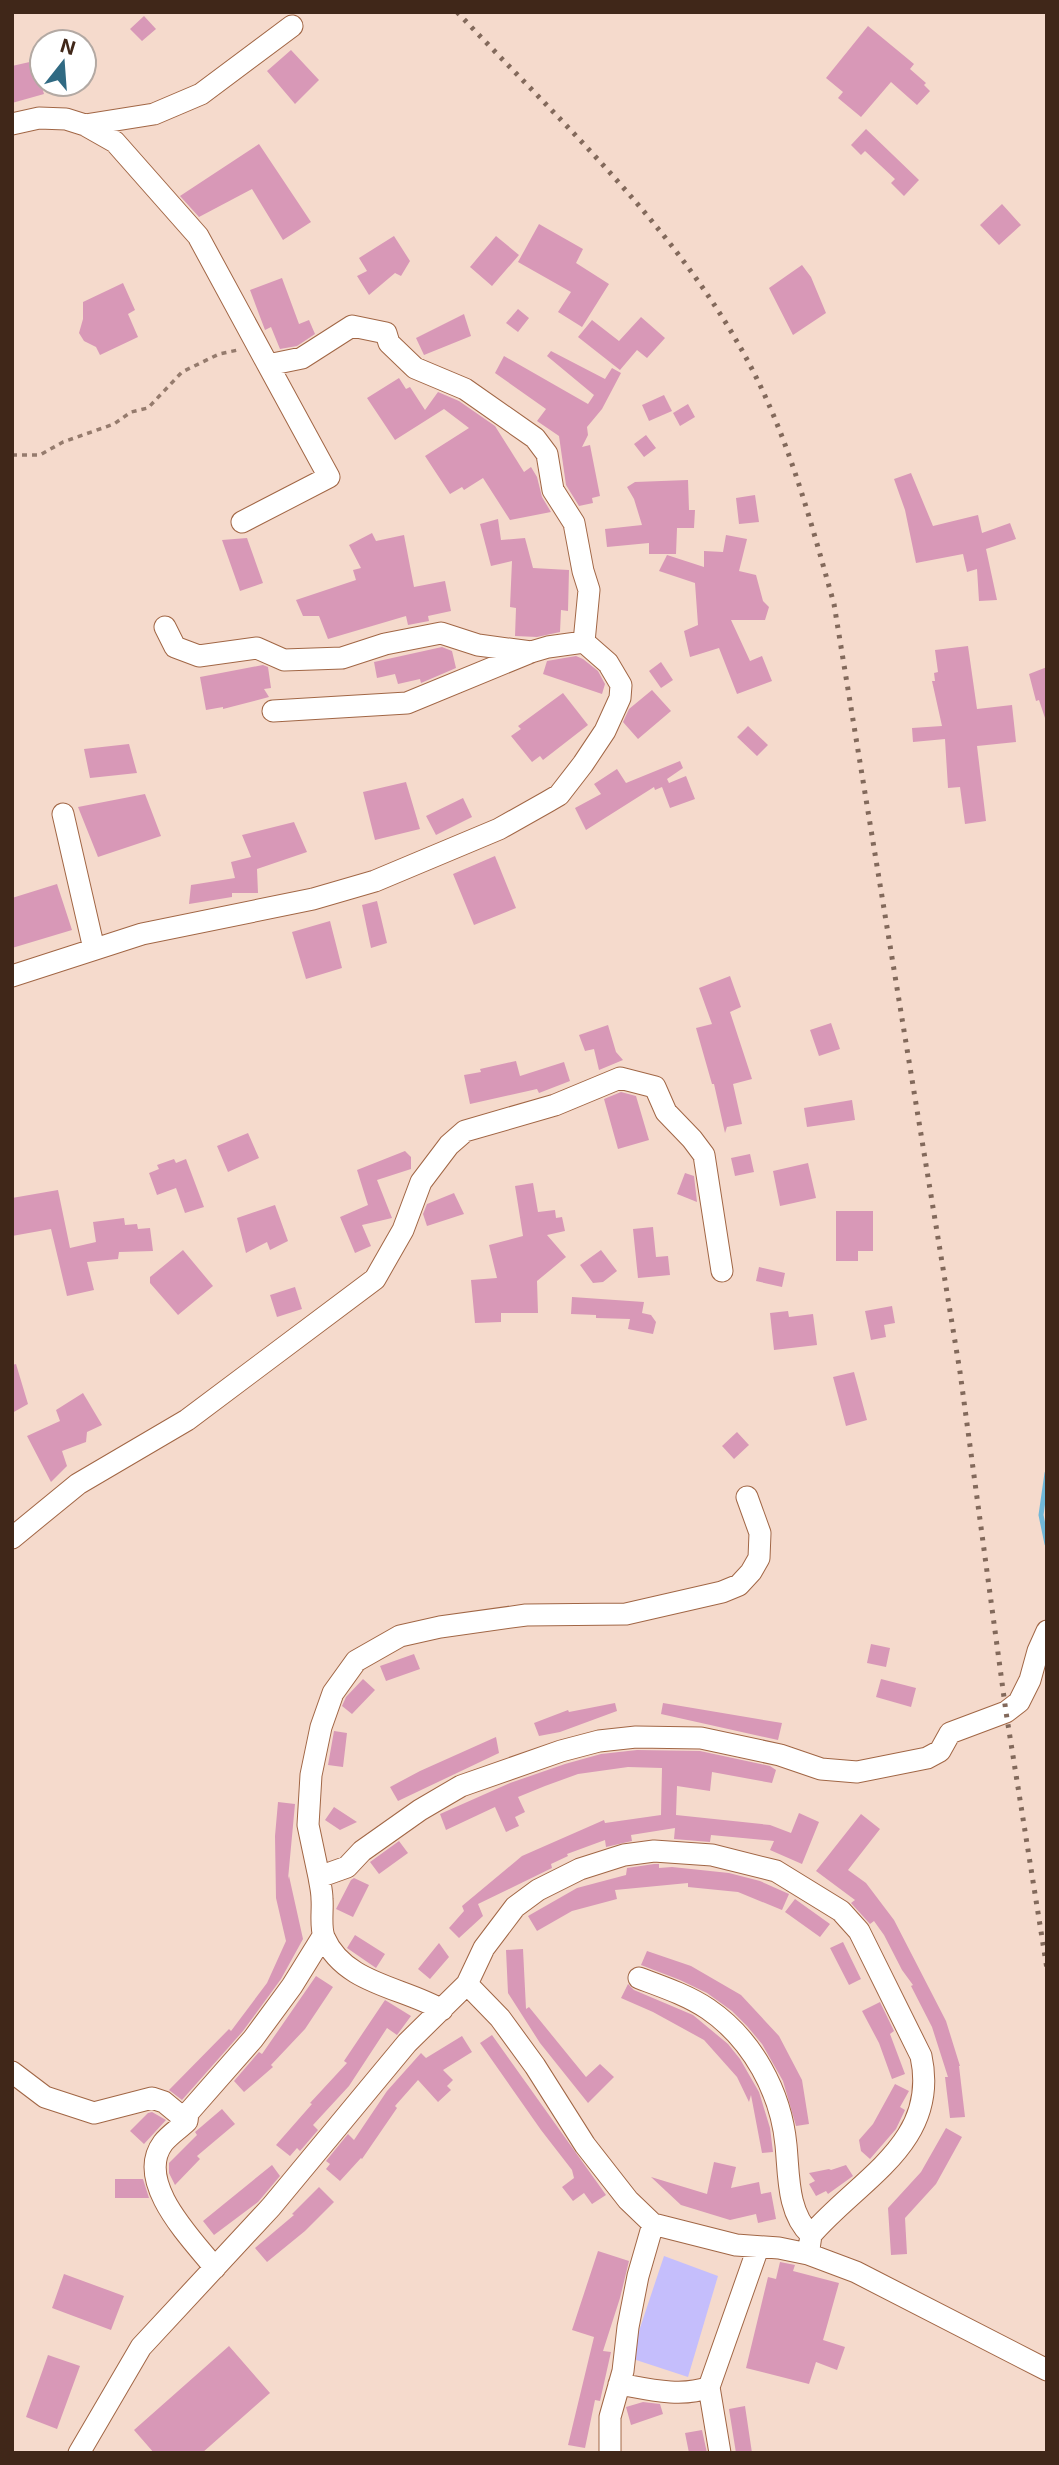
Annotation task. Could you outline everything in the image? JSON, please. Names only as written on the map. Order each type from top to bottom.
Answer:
[{"type":"street","points":[[85,125],[154,114],[201,94],[292,26]]},
{"type":"street","points":[[12,124],[39,118],[66,119],[85,125],[115,142],[198,236],[329,477],[242,522]]},
{"type":"street","points":[[268,365],[302,358],[352,326],[386,333],[389,343],[415,368],[465,389],[535,439],[547,454],[553,490],[573,523],[589,590],[584,642]]},
{"type":"street","points":[[165,627],[175,647],[199,656],[257,648],[284,660],[342,657],[385,644],[441,633],[478,645],[531,652]]},
{"type":"street","points":[[12,976],[142,934],[313,899],[375,881],[499,829],[559,795],[605,731],[620,698],[621,685],[608,663],[584,642],[531,652],[407,703],[273,711]]},
{"type":"street","points":[[63,814],[94,949]]},
{"type":"street","points":[[12,1538],[78,1484],[187,1420],[375,1279],[403,1230],[421,1182],[449,1145],[465,1131],[555,1105],[620,1078],[655,1087],[666,1112],[704,1155],[722,1271]]},
{"type":"street","points":[[215,2268],[162,2200],[156,2177],[156,2161],[162,2144],[187,2121],[188,2113],[253,2039],[323,1936],[323,1899],[308,1825],[311,1775],[321,1727],[333,1693],[356,1661],[400,1636],[440,1627],[526,1615],[626,1614],[722,1592],[738,1585],[751,1572],[759,1558],[760,1533],[747,1497]]},
{"type":"street","points":[[319,1877],[347,1867],[362,1851],[419,1810],[461,1786],[561,1751],[599,1741],[636,1737],[701,1738],[780,1755],[821,1769],[857,1772],[927,1758],[940,1751],[950,1733],[1006,1712],[1019,1702],[1047,1632]]},
{"type":"street","points":[[79,2453],[141,2347],[271,2207],[407,2043],[467,1984],[484,1948],[515,1907],[538,1890],[580,1869],[624,1855],[653,1851],[712,1855],[739,1860],[776,1871],[841,1911],[859,1931],[912,2035],[921,2056],[925,2076],[924,2098],[919,2116],[902,2144],[809,2245]]},
{"type":"street","points":[[323,1936],[340,1960],[362,1977],[422,1998],[442,2010]]},
{"type":"street","points":[[639,1978],[684,1996],[709,2010],[732,2029],[759,2062],[782,2121],[794,2211],[809,2245]]},
{"type":"street","points":[[467,1984],[500,2018],[535,2066],[585,2145],[628,2200],[653,2224],[726,2243],[758,2248],[809,2245],[1047,2370]]},
{"type":"street","points":[[12,2072],[45,2096],[94,2113],[152,2098],[164,2102],[187,2121]]},
{"type":"street","points":[[610,2453],[610,2417],[619,2384],[638,2276],[653,2224]]},
{"type":"street","points":[[720,2453],[709,2387],[758,2248]]},
{"type":"street","points":[[619,2384],[670,2391],[709,2387]]},
{"type":"path","points":[[12,455],[40,455],[62,442],[114,425],[131,412],[148,408],[182,372],[219,354],[258,346]]},
{"type":"shaded area","points":[[664,2256],[718,2276],[688,2377],[630,2358]]},
{"type":"building","points":[[144,16],[156,29],[142,41],[130,29]]},
{"type":"building","points":[[868,26],[914,64],[910,69],[926,83],[924,85],[930,91],[917,105],[891,82],[861,117],[838,98],[843,92],[826,78]]},
{"type":"building","points":[[291,50],[319,80],[295,104],[267,71]]},
{"type":"building","points":[[28,62],[30,98],[12,103],[12,66]]},
{"type":"building","points":[[866,129],[919,180],[904,196],[891,183],[895,179],[865,151],[861,155],[851,145]]},
{"type":"building","points":[[259,144],[311,222],[283,240],[252,189],[199,217],[180,196]]},
{"type":"building","points":[[1002,204],[1021,225],[999,245],[980,225]]},
{"type":"building","points":[[539,224],[583,249],[576,263],[609,284],[582,327],[558,312],[571,292],[518,262]]},
{"type":"building","points":[[394,236],[410,261],[401,276],[395,273],[369,295],[357,276],[367,271],[359,258]]},
{"type":"building","points":[[496,236],[519,255],[492,286],[470,267]]},
{"type":"building","points":[[802,265],[811,277],[826,313],[793,335],[769,288]]},
{"type":"building","points":[[282,278],[299,324],[309,320],[315,334],[297,346],[280,349],[271,327],[265,330],[250,290]]},
{"type":"building","points":[[123,283],[135,310],[128,314],[138,337],[100,355],[96,347],[84,341],[79,333],[83,319],[83,302]]},
{"type":"building","points":[[518,309],[529,318],[518,332],[506,323]]},
{"type":"building","points":[[464,314],[471,336],[424,355],[416,338]]},
{"type":"building","points":[[641,317],[665,338],[647,358],[637,350],[620,370],[578,337],[592,320],[619,341]]},
{"type":"building","points":[[551,351],[605,379],[612,368],[621,373],[602,409],[587,427],[588,435],[582,447],[590,445],[600,496],[592,498],[593,503],[579,506],[566,485],[559,436],[537,421],[546,409],[495,373],[504,356],[588,404],[594,395],[547,356]]},
{"type":"building","points":[[399,378],[406,389],[410,387],[425,410],[438,392],[459,401],[495,426],[524,472],[531,467],[537,477],[542,497],[551,512],[510,520],[483,478],[464,490],[462,487],[450,494],[425,456],[469,428],[444,409],[395,440],[367,398]]},
{"type":"building","points":[[664,395],[672,411],[649,421],[642,405]]},
{"type":"building","points":[[688,404],[695,417],[680,426],[673,413]]},
{"type":"building","points":[[646,435],[656,448],[644,457],[634,444]]},
{"type":"building","points":[[911,473],[933,526],[978,515],[982,533],[1010,523],[1016,539],[986,549],[997,600],[979,601],[977,569],[967,572],[963,554],[916,563],[905,510],[894,479]]},
{"type":"building","points":[[688,480],[689,510],[695,510],[694,528],[677,528],[676,554],[649,554],[649,543],[607,547],[605,529],[642,525],[634,499],[627,487],[635,482]]},
{"type":"building","points":[[755,495],[759,522],[739,524],[736,498]]},
{"type":"building","points":[[498,519],[501,540],[525,538],[533,568],[569,570],[568,611],[561,610],[560,632],[537,637],[515,636],[516,608],[510,607],[512,561],[491,566],[480,524]]},
{"type":"building","points":[[372,533],[376,541],[404,535],[414,587],[445,581],[451,611],[428,616],[429,621],[408,625],[406,616],[328,639],[319,616],[303,616],[296,600],[356,580],[353,570],[361,568],[349,545]]},
{"type":"building","points":[[726,535],[747,539],[739,571],[756,575],[763,601],[769,607],[765,620],[731,620],[750,661],[762,656],[772,681],[737,694],[719,648],[690,657],[684,631],[698,625],[695,583],[659,571],[667,555],[704,567],[704,551],[723,552]]},
{"type":"building","points":[[247,538],[263,583],[240,591],[222,540]]},
{"type":"building","points":[[968,646],[977,709],[1012,705],[1016,742],[977,746],[986,821],[965,824],[960,787],[948,788],[945,739],[913,742],[912,728],[942,726],[932,681],[935,681],[934,673],[938,672],[935,650]]},
{"type":"building","points":[[442,647],[452,651],[456,668],[421,683],[420,679],[398,684],[395,674],[377,678],[374,662]]},
{"type":"building","points":[[576,656],[598,671],[605,684],[602,694],[543,674],[547,661]]},
{"type":"building","points":[[661,662],[673,680],[661,688],[649,671]]},
{"type":"building","points":[[263,665],[268,667],[271,688],[264,689],[269,697],[223,709],[206,710],[200,677]]},
{"type":"building","points":[[1047,667],[1045,718],[1039,700],[1036,701],[1029,674]]},
{"type":"building","points":[[652,690],[671,711],[638,739],[623,722],[629,709]]},
{"type":"building","points":[[563,693],[588,725],[543,760],[540,756],[532,762],[511,736],[521,729],[518,726]]},
{"type":"building","points":[[748,726],[768,745],[757,756],[737,737]]},
{"type":"building","points":[[129,744],[137,773],[90,778],[84,749]]},
{"type":"building","points":[[680,761],[683,768],[667,779],[669,783],[686,776],[695,799],[670,808],[662,787],[655,790],[654,787],[586,830],[575,808],[601,794],[594,784],[617,769],[626,783]]},
{"type":"building","points":[[406,782],[420,829],[375,840],[363,792]]},
{"type":"building","points":[[145,794],[161,836],[98,857],[78,807]]},
{"type":"building","points":[[463,798],[472,817],[436,835],[426,816]]},
{"type":"building","points":[[294,822],[307,852],[257,869],[258,893],[232,893],[232,897],[189,904],[191,885],[235,878],[231,862],[251,857],[242,835]]},
{"type":"building","points":[[495,856],[516,908],[474,925],[453,874]]},
{"type":"building","points":[[57,884],[72,930],[12,948],[12,898]]},
{"type":"building","points":[[377,901],[387,943],[371,948],[362,905]]},
{"type":"building","points":[[330,921],[342,968],[306,979],[292,932]]},
{"type":"building","points":[[730,976],[741,1007],[730,1012],[752,1079],[733,1084],[742,1124],[727,1127],[725,1133],[714,1084],[696,1028],[712,1024],[699,988]]},
{"type":"building","points":[[831,1023],[840,1049],[819,1056],[810,1030]]},
{"type":"building","points":[[608,1025],[616,1052],[623,1060],[599,1070],[594,1049],[585,1051],[579,1035]]},
{"type":"building","points":[[516,1061],[520,1076],[564,1062],[570,1081],[539,1093],[537,1089],[470,1104],[464,1075]]},
{"type":"building","points":[[621,1092],[636,1096],[649,1140],[618,1149],[604,1099]]},
{"type":"building","points":[[852,1100],[855,1120],[807,1127],[804,1108]]},
{"type":"building","points":[[248,1133],[259,1158],[228,1172],[217,1146]]},
{"type":"building","points":[[405,1151],[411,1157],[411,1169],[377,1180],[392,1218],[362,1225],[371,1246],[355,1253],[340,1217],[368,1205],[357,1170]]},
{"type":"building","points":[[750,1154],[754,1172],[735,1176],[731,1158]]},
{"type":"building","points":[[174,1159],[176,1163],[186,1159],[204,1207],[185,1213],[176,1188],[157,1195],[149,1173],[159,1169],[157,1165]]},
{"type":"building","points":[[808,1163],[816,1198],[780,1206],[773,1171]]},
{"type":"building","points":[[685,1173],[694,1176],[697,1202],[677,1194]]},
{"type":"building","points":[[533,1183],[538,1212],[555,1210],[556,1218],[562,1217],[565,1231],[547,1235],[566,1257],[537,1281],[538,1313],[501,1313],[501,1322],[475,1323],[471,1280],[497,1278],[489,1245],[523,1236],[515,1186]]},
{"type":"building","points":[[58,1190],[70,1248],[96,1242],[93,1222],[124,1218],[125,1225],[137,1224],[138,1229],[150,1228],[153,1251],[119,1252],[118,1259],[87,1262],[94,1290],[67,1296],[51,1229],[12,1236],[12,1198]]},
{"type":"building","points":[[454,1193],[464,1214],[427,1226],[423,1214],[427,1204]]},
{"type":"building","points":[[275,1205],[288,1241],[270,1250],[267,1242],[246,1253],[237,1218]]},
{"type":"building","points":[[836,1211],[873,1211],[873,1251],[858,1251],[858,1261],[836,1261]]},
{"type":"building","points":[[653,1227],[656,1257],[668,1256],[670,1275],[638,1278],[633,1229]]},
{"type":"building","points":[[183,1250],[213,1286],[178,1315],[150,1283],[150,1277]]},
{"type":"building","points":[[601,1250],[617,1271],[603,1282],[593,1283],[580,1265]]},
{"type":"building","points":[[759,1267],[785,1273],[782,1287],[756,1281]]},
{"type":"building","points":[[295,1287],[302,1309],[277,1317],[270,1295]]},
{"type":"building","points":[[572,1297],[644,1302],[642,1313],[651,1315],[656,1322],[653,1334],[628,1329],[630,1319],[571,1314]]},
{"type":"building","points":[[892,1306],[895,1323],[884,1325],[886,1337],[871,1340],[865,1311]]},
{"type":"building","points":[[788,1311],[789,1317],[813,1314],[817,1345],[774,1350],[770,1313]]},
{"type":"building","points":[[16,1364],[28,1404],[12,1413],[12,1365]]},
{"type":"building","points":[[854,1372],[867,1420],[846,1426],[833,1377]]},
{"type":"building","points":[[83,1393],[102,1425],[87,1432],[86,1442],[62,1451],[67,1466],[51,1482],[27,1436],[60,1421],[56,1410]]},
{"type":"building","points":[[737,1432],[749,1445],[734,1459],[722,1446]]},
{"type":"building","points":[[871,1644],[890,1648],[886,1667],[867,1663]]},
{"type":"building","points":[[414,1654],[420,1669],[386,1681],[380,1666]]},
{"type":"building","points":[[363,1679],[375,1690],[352,1714],[342,1706],[346,1697]]},
{"type":"building","points":[[881,1679],[916,1688],[911,1707],[876,1697]]},
{"type":"building","points":[[615,1703],[617,1711],[560,1732],[539,1736],[534,1723],[568,1710],[569,1712]]},
{"type":"building","points":[[663,1703],[782,1723],[778,1740],[661,1714]]},
{"type":"building","points":[[334,1731],[347,1733],[343,1767],[328,1765]]},
{"type":"building","points":[[496,1737],[499,1753],[398,1801],[390,1787],[420,1771]]},
{"type":"building","points":[[637,1750],[700,1751],[770,1766],[776,1770],[772,1783],[712,1772],[710,1791],[677,1786],[676,1815],[770,1825],[791,1833],[799,1813],[819,1822],[802,1864],[770,1850],[774,1841],[711,1835],[710,1842],[674,1839],[675,1828],[631,1835],[632,1841],[606,1847],[605,1840],[567,1854],[568,1856],[551,1864],[552,1868],[478,1904],[483,1916],[459,1938],[449,1928],[464,1911],[462,1906],[522,1856],[604,1820],[605,1823],[661,1815],[662,1768],[628,1767],[578,1774],[518,1797],[525,1812],[515,1817],[519,1826],[506,1832],[495,1807],[446,1830],[440,1814],[510,1783],[565,1764],[601,1754]]},
{"type":"building","points":[[278,1802],[295,1804],[288,1879],[289,1876],[303,1939],[281,1979],[243,2031],[182,2100],[169,2090],[229,2029],[231,2031],[267,1983],[286,1941],[276,1898],[275,1836]]},
{"type":"building","points":[[334,1807],[357,1822],[340,1830],[325,1820]]},
{"type":"building","points":[[861,1814],[880,1829],[848,1870],[866,1883],[894,1920],[946,2021],[960,2066],[965,2117],[950,2118],[945,2077],[948,2077],[932,2027],[911,1986],[913,1985],[884,1935],[874,1921],[870,1924],[851,1903],[855,1900],[816,1871]]},
{"type":"building","points":[[399,1841],[408,1853],[379,1874],[370,1862]]},
{"type":"building","points":[[659,1864],[659,1868],[729,1873],[760,1881],[789,1894],[782,1910],[738,1892],[688,1887],[688,1883],[615,1890],[617,1899],[572,1911],[537,1931],[528,1916],[577,1888],[626,1875],[627,1868]]},
{"type":"building","points":[[354,1878],[369,1885],[353,1917],[336,1909]]},
{"type":"building","points":[[795,1899],[830,1924],[820,1937],[785,1912]]},
{"type":"building","points":[[355,1935],[385,1954],[376,1968],[347,1948]]},
{"type":"building","points":[[843,1942],[861,1979],[849,1985],[830,1948]]},
{"type":"building","points":[[439,1943],[449,1957],[430,1979],[418,1969]]},
{"type":"building","points":[[523,1949],[526,2009],[529,2007],[586,2077],[600,2064],[614,2077],[588,2103],[540,2043],[508,1993],[506,1950]]},
{"type":"building","points":[[647,1951],[691,1966],[741,1995],[779,2036],[802,2080],[809,2124],[796,2126],[783,2081],[762,2044],[747,2026],[707,1993],[641,1965]]},
{"type":"building","points":[[316,1976],[333,1987],[305,2029],[271,2065],[273,2067],[244,2092],[234,2081],[259,2052],[262,2054]]},
{"type":"building","points":[[628,1984],[634,1990],[693,2015],[728,2044],[759,2092],[770,2128],[773,2152],[762,2153],[751,2095],[749,2102],[737,2077],[704,2040],[621,1998]]},
{"type":"building","points":[[385,2000],[411,2016],[397,2035],[387,2028],[349,2086],[313,2125],[318,2130],[300,2151],[297,2148],[290,2156],[276,2145],[347,2063],[344,2061]]},
{"type":"building","points":[[880,2002],[894,2031],[890,2034],[905,2074],[892,2079],[879,2043],[862,2011]]},
{"type":"building","points":[[492,2035],[606,2195],[592,2204],[584,2193],[573,2201],[562,2187],[574,2178],[572,2170],[480,2043]]},
{"type":"building","points":[[462,2036],[472,2052],[443,2070],[453,2080],[447,2086],[451,2090],[438,2102],[418,2080],[395,2106],[397,2108],[362,2159],[340,2181],[326,2169],[330,2164],[326,2161],[348,2134],[354,2140],[387,2091],[421,2053],[426,2058]]},
{"type":"building","points":[[895,2084],[909,2091],[900,2107],[905,2110],[896,2129],[870,2159],[861,2151],[859,2140],[873,2124]]},
{"type":"building","points":[[222,2109],[235,2124],[197,2156],[200,2159],[175,2185],[169,2173],[169,2163],[197,2135],[195,2132]]},
{"type":"building","points":[[152,2112],[166,2120],[144,2144],[130,2131]]},
{"type":"building","points":[[946,2128],[962,2137],[936,2184],[905,2218],[907,2254],[891,2255],[888,2208],[921,2172]]},
{"type":"building","points":[[714,2162],[736,2167],[731,2188],[759,2182],[761,2194],[771,2192],[776,2219],[758,2223],[756,2214],[730,2220],[681,2205],[651,2177],[707,2194]]},
{"type":"building","points":[[272,2165],[280,2176],[258,2202],[214,2235],[203,2221]]},
{"type":"building","points":[[846,2165],[853,2176],[828,2194],[826,2191],[816,2196],[809,2184],[815,2181],[809,2173]]},
{"type":"building","points":[[115,2179],[143,2179],[149,2198],[115,2198]]},
{"type":"building","points":[[319,2187],[334,2202],[305,2231],[267,2262],[255,2248],[294,2215],[292,2214]]},
{"type":"building","points":[[598,2251],[629,2261],[603,2351],[611,2352],[600,2401],[595,2400],[585,2448],[568,2445],[594,2337],[572,2330]]},
{"type":"building","points":[[780,2262],[795,2265],[793,2271],[839,2283],[823,2340],[845,2347],[837,2370],[816,2362],[809,2384],[746,2368],[768,2277],[776,2279]]},
{"type":"building","points":[[64,2274],[124,2296],[111,2330],[52,2308]]},
{"type":"building","points":[[229,2346],[270,2393],[202,2453],[154,2453],[134,2430]]},
{"type":"building","points":[[48,2355],[80,2366],[57,2429],[26,2417]]},
{"type":"building","points":[[643,2402],[660,2404],[663,2414],[631,2425],[626,2407]]},
{"type":"building","points":[[745,2406],[752,2453],[736,2453],[729,2409]]},
{"type":"building","points":[[702,2430],[707,2453],[689,2453],[685,2433]]},
{"type":"waterway","points":[[1047,1473],[1041,1515],[1047,1544]]},
{"type":"railway","points":[[457,12],[619,183],[693,274],[726,323],[754,373],[779,429],[809,516],[834,604],[960,1372],[1006,1712],[1047,1969]]}]
